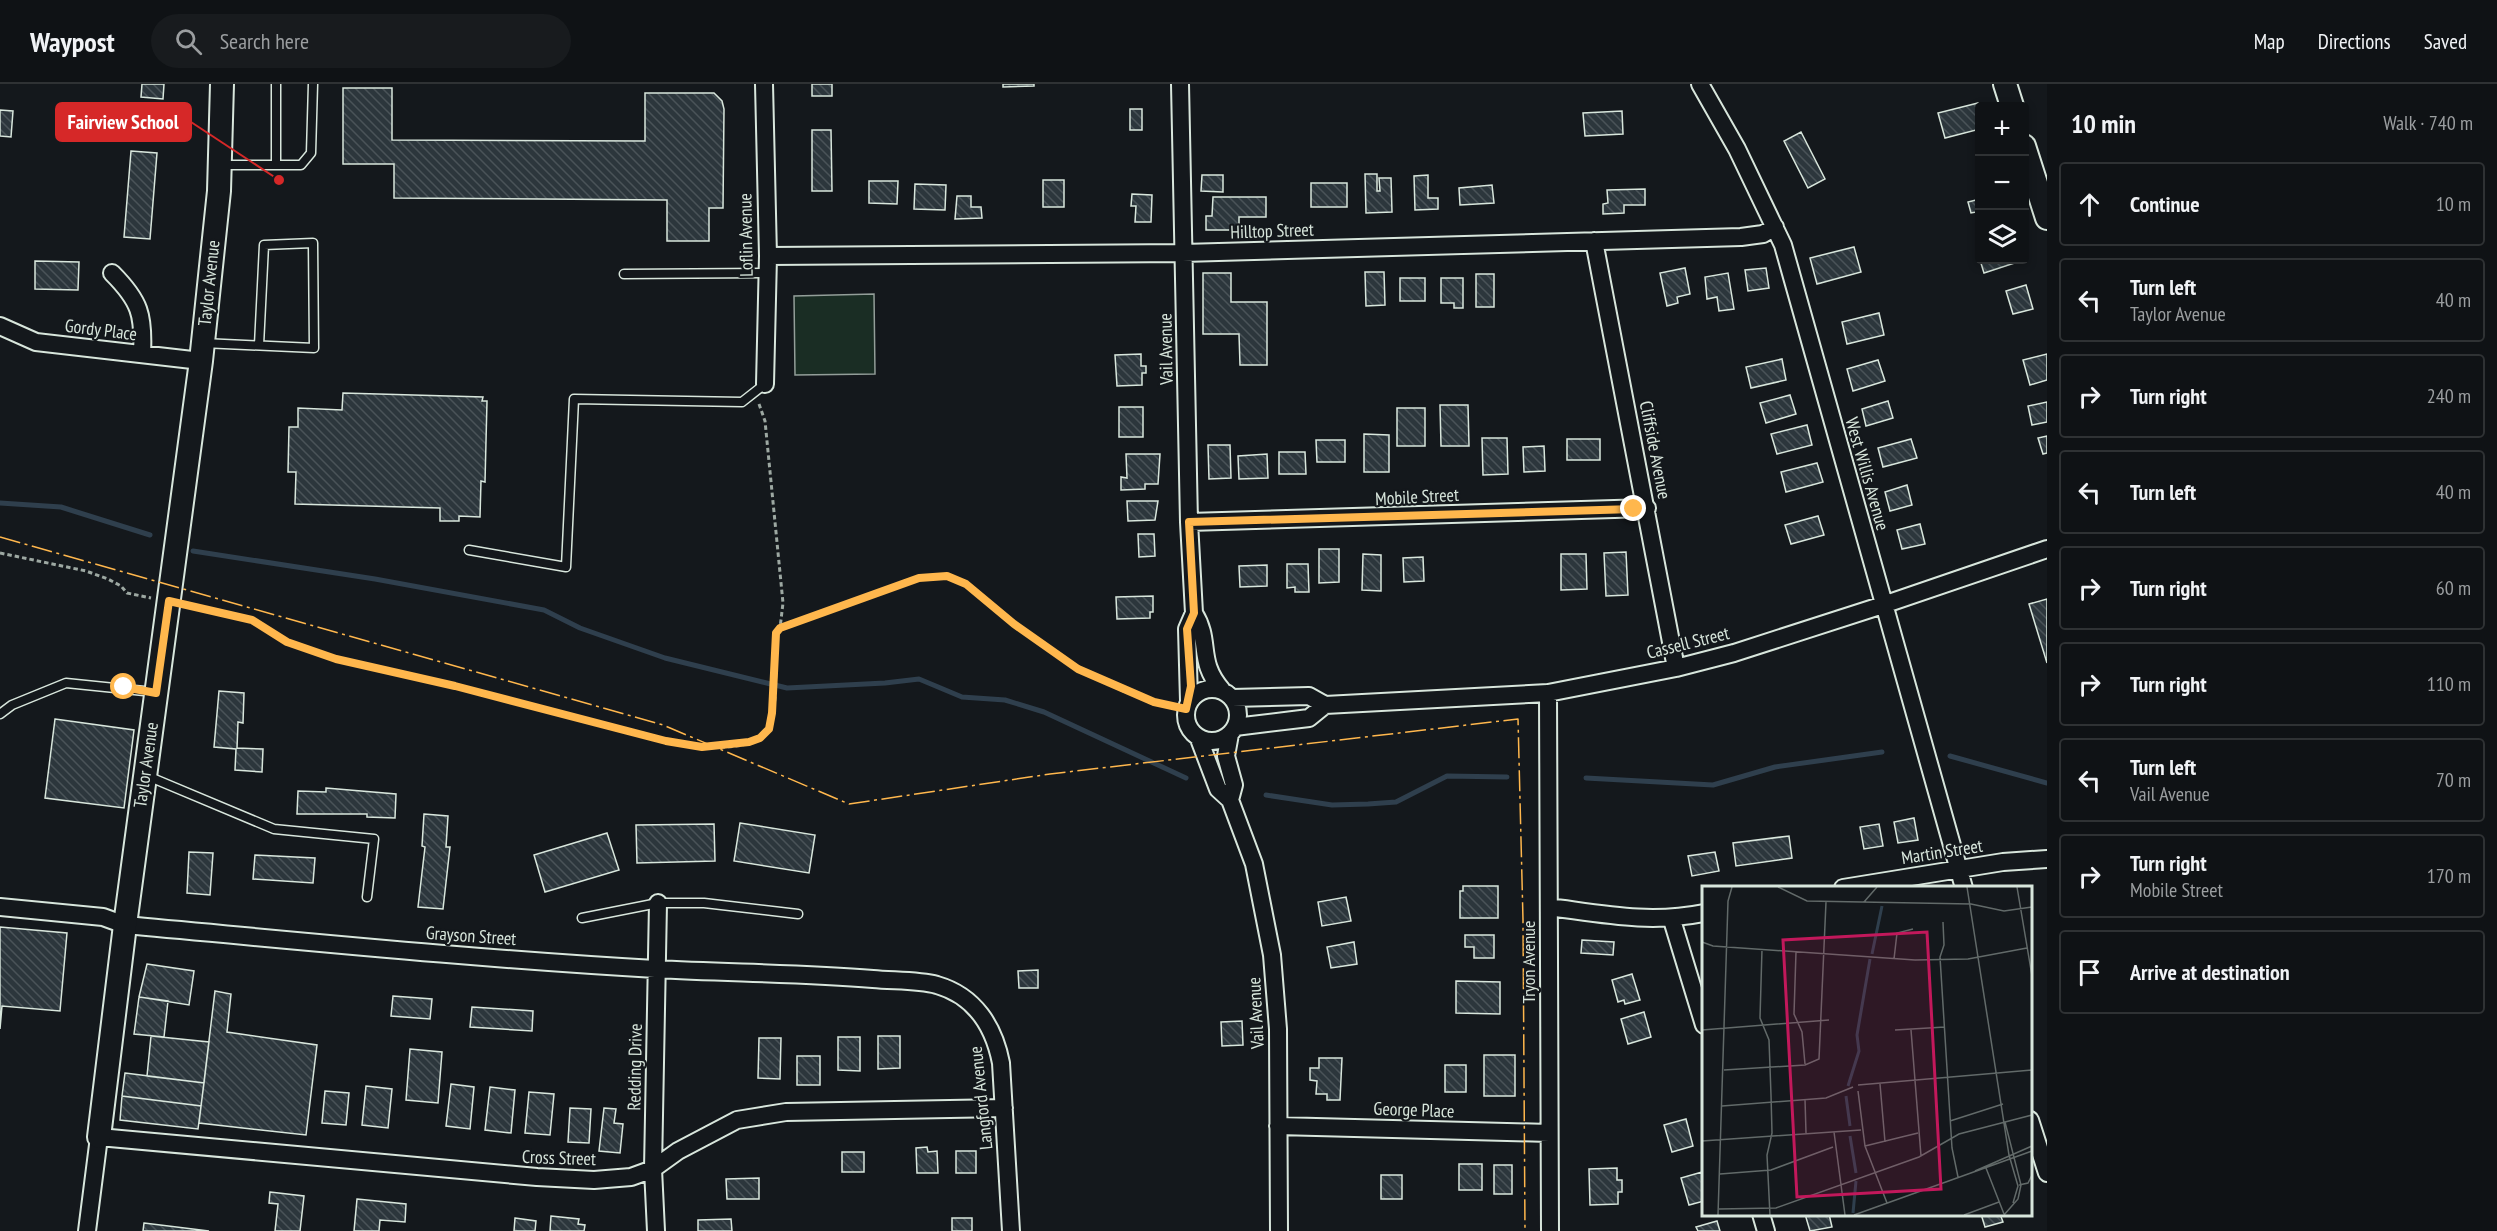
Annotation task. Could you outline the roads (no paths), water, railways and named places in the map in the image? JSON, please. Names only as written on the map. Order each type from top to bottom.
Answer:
[{"type":"street","name":"Taylor Avenue","points":[[87,1231],[125,925],[202,352],[220,165],[222,84]]},
{"type":"street","name":"Loflin Avenue","points":[[759,389],[767,265],[764,84]]},
{"type":"street","name":"Vail Avenue","points":[[1180,84],[1189,522],[1194,613],[1187,629],[1187,705]]},
{"type":"street","name":"West Willis Avenue","points":[[1700,84],[1737,150],[1783,245],[1963,886]]},
{"type":"street","points":[[2005,84],[2011,102]]},
{"type":"street","points":[[2028,156],[2047,218]]},
{"type":"street","name":"Hilltop Street","points":[[767,265],[1741,237],[1763,234],[1775,227]]},
{"type":"street","name":"Cliffside Avenue","points":[[1594,241],[1676,668]]},
{"type":"street","points":[[112,273],[139,306],[143,329],[142,354]]},
{"type":"street","name":"Gordy Place","points":[[0,326],[36,342],[142,354],[202,352]]},
{"type":"street","name":"Mobile Street","points":[[1189,522],[1647,508]]},
{"type":"street","name":"Cassell Street","points":[[1227,694],[1309,696],[1324,705],[1548,693],[1676,668],[1734,653],[2047,549]]},
{"type":"street","name":"Vail Avenue","points":[[1194,613],[1203,627],[1205,664],[1227,694]]},
{"type":"street","points":[[1203,689],[1227,694],[1238,711],[1233,731],[1215,741],[1199,739],[1188,727],[1187,705],[1203,689]]},
{"type":"street","name":"Tryon Avenue","points":[[1548,693],[1550,1231]]},
{"type":"street","name":"Cassell Street","points":[[1233,731],[1309,718],[1324,705]]},
{"type":"street","name":"Vail Avenue","points":[[1230,800],[1234,785],[1226,756],[1233,731]]},
{"type":"street","name":"Vail Avenue","points":[[1199,739],[1218,789],[1230,800],[1254,864],[1272,955],[1278,1029],[1279,1231]]},
{"type":"street","name":"Martin Street","points":[[1856,886],[2003,862],[2047,859]]},
{"type":"street","name":"Redding Drive","points":[[656,1231],[652,1169],[658,903]]},
{"type":"street","name":"Grayson Street","points":[[0,907],[103,916],[125,925],[388,949],[656,969],[811,974],[941,987]]},
{"type":"street","points":[[1549,907],[1672,920],[1702,913]]},
{"type":"street","points":[[1672,920],[1702,1018]]},
{"type":"street","name":"Langford Avenue","points":[[941,987],[961,997],[982,1015],[996,1037],[1004,1108],[1011,1231]]},
{"type":"street","name":"Cross Street","points":[[99,1137],[537,1177],[594,1180],[631,1177],[652,1169],[678,1151],[737,1120],[786,1112],[1004,1108]]},
{"type":"street","points":[[2032,1122],[2047,1173]]},
{"type":"street","name":"George Place","points":[[1278,1126],[1549,1133]]},
{"type":"street","points":[[1761,1216],[1766,1231]]},
{"type":"lane","points":[[276,84],[276,165]]},
{"type":"lane","points":[[220,165],[301,165],[311,153],[313,84]]},
{"type":"lane","points":[[202,352],[259,345],[314,348],[313,243],[264,244],[259,345]]},
{"type":"lane","points":[[624,274],[767,265]]},
{"type":"lane","points":[[469,550],[566,567],[574,399],[742,402],[759,389]]},
{"type":"lane","points":[[0,714],[12,705],[66,683],[124,687],[156,693]]},
{"type":"lane","points":[[145,775],[274,829],[374,839],[367,897]]},
{"type":"lane","points":[[582,918],[658,903],[704,903],[798,914]]},
{"type":"waterway","points":[[0,503],[61,507],[150,535]]},
{"type":"waterway","points":[[193,551],[375,579],[544,610],[580,628],[665,658],[787,688],[919,679],[962,697],[1005,700],[1044,712],[1186,778]]},
{"type":"waterway","points":[[1586,778],[1713,785],[1775,767],[1882,752]]},
{"type":"waterway","points":[[1950,756],[2047,783]]},
{"type":"waterway","points":[[1266,795],[1332,805],[1396,802],[1447,776],[1507,777]]},
{"type":"place","name":"Fairview School","points":[[279,180]]}]
